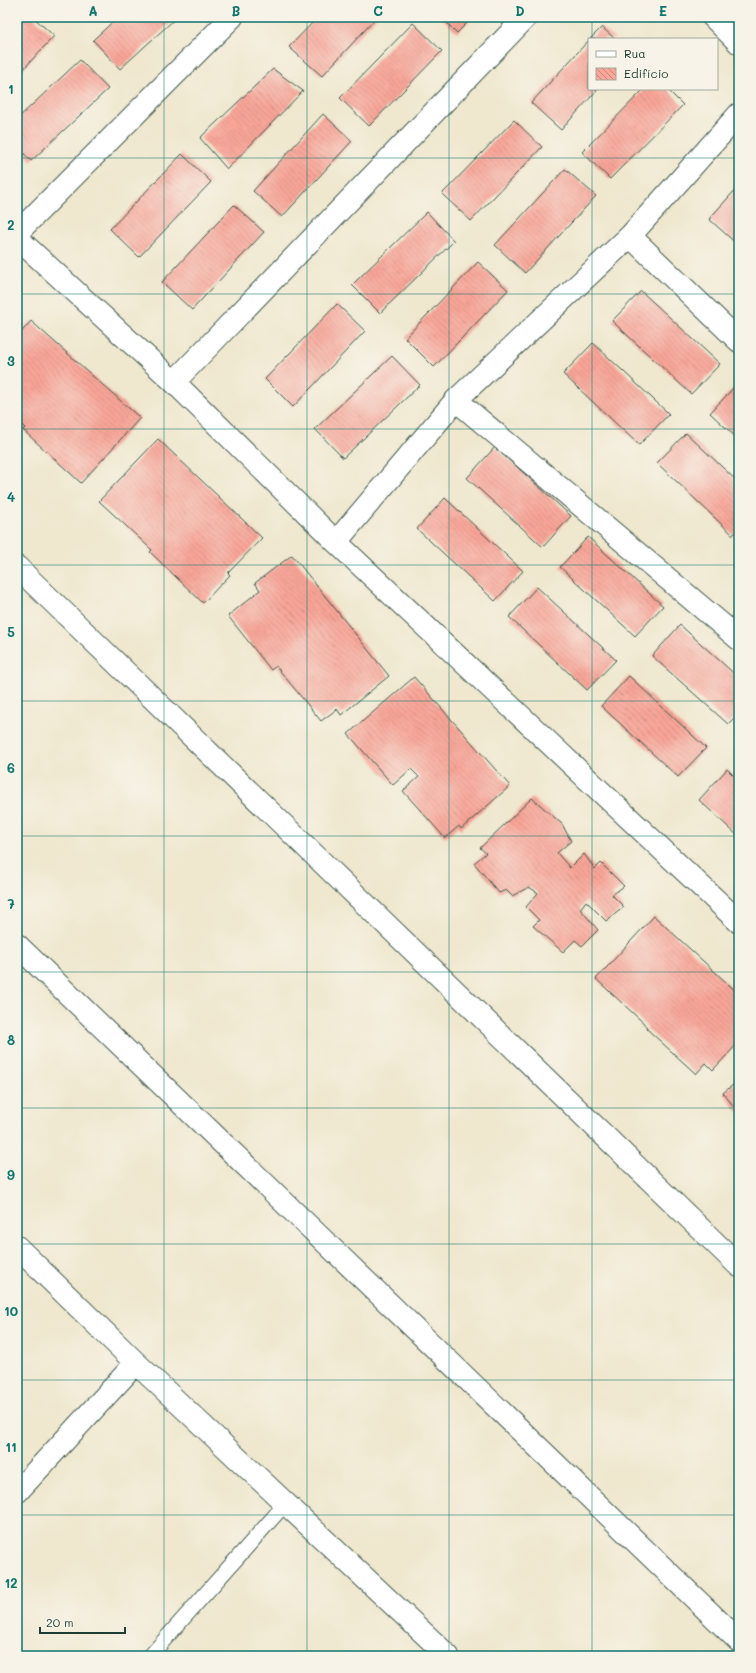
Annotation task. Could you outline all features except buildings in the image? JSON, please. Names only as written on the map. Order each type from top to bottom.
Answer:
[{"type":"street","points":[[17,233],[232,17]]},
{"type":"street","points":[[174,382],[526,17]]},
{"type":"street","points":[[713,17],[739,43]]},
{"type":"street","points":[[336,542],[456,400],[630,236],[739,114]]},
{"type":"street","points":[[630,236],[739,341]]},
{"type":"street","points":[[17,238],[174,382],[336,542],[739,922]]},
{"type":"street","points":[[456,400],[739,639]]},
{"type":"street","points":[[17,567],[739,1266]]},
{"type":"street","points":[[17,945],[739,1642]]},
{"type":"street","points":[[17,1247],[136,1363],[448,1656]]},
{"type":"street","points":[[17,1492],[136,1363]]},
{"type":"lane","points":[[150,1656],[286,1503]]}]
